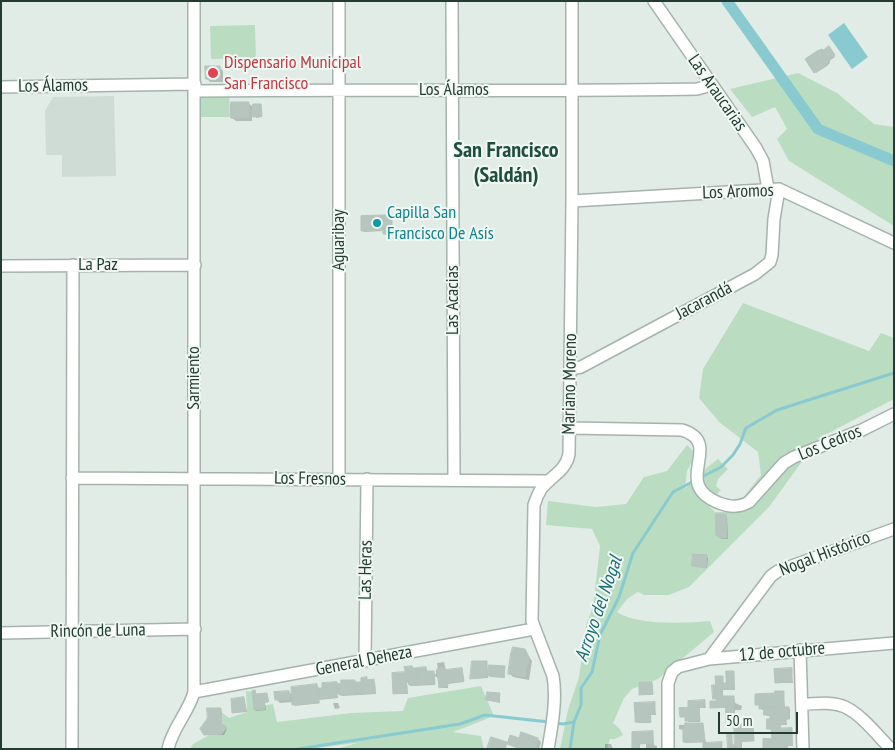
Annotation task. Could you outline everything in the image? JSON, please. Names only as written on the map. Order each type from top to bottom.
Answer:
[{"type":"street","name":"Sarmiento","points":[[168,749],[170,740],[192,700],[194,692],[194,1]]},
{"type":"street","name":"Aguaribay","points":[[338,479],[339,1]]},
{"type":"street","name":"Las Acacias","points":[[452,1],[454,479]]},
{"type":"street","name":"Mariano Moreno","points":[[548,749],[552,724],[554,676],[532,621],[534,505],[541,490],[548,481],[564,468],[567,462],[570,428],[572,1]]},
{"type":"street","name":"Las Araucarias","points":[[654,1],[763,161],[773,189]]},
{"type":"street","name":"Los Álamos","points":[[1,87],[572,91],[697,89],[712,85]]},
{"type":"street","name":"Los Aromos","points":[[572,201],[773,189],[894,243]]},
{"type":"street","name":"Jacarandá","points":[[570,369],[581,367],[765,267],[770,262],[772,255],[773,189]]},
{"type":"street","name":"La Paz","points":[[1,266],[195,264]]},
{"type":"street","points":[[72,749],[73,265]]},
{"type":"street","name":"Los Cedros","points":[[570,428],[682,430],[689,432],[700,444],[701,452],[697,480],[702,493],[728,507],[741,506],[749,502],[784,463],[794,456],[862,430],[894,414]]},
{"type":"street","name":"Los Fresnos","points":[[72,478],[548,481]]},
{"type":"street","name":"Las Heras","points":[[365,661],[367,479]]},
{"type":"street","name":"Nogal Histórico","points":[[708,660],[771,576],[778,571],[894,529]]},
{"type":"street","name":"Rincón de Luna","points":[[1,633],[195,629]]},
{"type":"street","name":"General Deheza","points":[[194,692],[534,629]]},
{"type":"street","name":"12 de octubre","points":[[668,749],[668,683],[672,672],[678,666],[708,660],[894,642]]},
{"type":"street","points":[[800,650],[803,749]]},
{"type":"street","points":[[802,704],[844,706],[855,713],[891,749]]},
{"type":"shaded area","points":[[114,96],[116,176],[62,177],[62,155],[46,155],[45,111],[53,97]]},
{"type":"green space","points":[[255,25],[256,58],[211,59],[210,26]]},
{"type":"green space","points":[[798,73],[837,93],[874,124],[894,127],[894,226],[789,161],[777,139],[787,129],[775,107],[752,117],[730,89]]},
{"type":"green space","points":[[200,93],[229,93],[230,117],[200,117]]},
{"type":"green space","points":[[743,303],[869,351],[881,333],[894,338],[894,399],[819,438],[769,507],[689,587],[669,595],[644,595],[638,592],[627,599],[617,612],[637,620],[649,622],[710,621],[714,632],[658,679],[632,689],[624,698],[613,723],[623,735],[610,739],[607,749],[560,749],[568,710],[579,677],[586,625],[593,607],[600,546],[592,529],[546,525],[548,501],[596,507],[626,504],[644,477],[667,471],[687,445],[696,454],[687,471],[685,489],[718,459],[728,469],[718,479],[716,486],[721,490],[707,504],[715,512],[732,512],[761,475],[758,452],[719,422],[699,398],[703,369]]},
{"type":"green space","points":[[481,686],[494,716],[453,732],[481,736],[484,749],[336,749],[357,743],[307,749],[190,749],[193,744],[224,727],[220,711],[229,718],[247,712],[246,691],[254,692],[260,706],[273,704],[277,722],[351,713],[403,711],[408,698]]},
{"type":"water","points":[[844,23],[868,57],[852,69],[828,35]]},
{"type":"building","points":[[829,46],[835,55],[829,59],[830,61],[826,65],[814,73],[805,59]]},
{"type":"building","name":"Dispensario Municipal San Francisco","points":[[205,66],[220,66],[220,79],[206,79]]},
{"type":"building","points":[[231,102],[249,102],[249,118],[231,118]]},
{"type":"building","points":[[253,104],[261,104],[262,116],[253,117]]},
{"type":"building","name":"Capilla San Francisco De Asís","points":[[392,215],[392,234],[383,234],[383,230],[361,231],[361,216]]},
{"type":"building","points":[[716,514],[726,514],[727,538],[719,538],[716,535]]},
{"type":"building","points":[[693,554],[707,555],[706,568],[692,566]]},
{"type":"building","points":[[513,647],[525,649],[529,657],[511,654]]},
{"type":"building","points":[[511,654],[529,657],[525,677],[508,674]]},
{"type":"building","points":[[472,661],[487,661],[487,677],[470,679]]},
{"type":"building","points":[[489,665],[505,666],[504,677],[489,676]]},
{"type":"building","points":[[412,666],[417,668],[418,685],[409,685],[404,667]]},
{"type":"building","points":[[426,667],[427,684],[418,685],[417,668]]},
{"type":"building","points":[[445,668],[448,686],[439,688],[437,669]]},
{"type":"building","points":[[462,668],[464,681],[447,683],[446,670]]},
{"type":"building","points":[[792,668],[792,682],[775,683],[774,669]]},
{"type":"building","points":[[426,671],[434,671],[435,684],[427,684]]},
{"type":"building","points":[[726,671],[734,671],[734,689],[716,690],[715,676],[723,676],[723,683],[726,683]]},
{"type":"building","points":[[406,672],[407,693],[393,694],[392,673]]},
{"type":"building","points":[[367,677],[367,680],[374,679],[375,693],[361,694],[361,678]]},
{"type":"building","points":[[341,680],[355,680],[356,694],[339,695],[337,684],[341,683]]},
{"type":"building","points":[[337,682],[337,697],[319,699],[317,688],[322,688],[322,683]]},
{"type":"building","points":[[355,682],[361,682],[361,694],[356,694]]},
{"type":"building","points":[[652,682],[653,694],[639,695],[639,683]]},
{"type":"building","points":[[317,684],[319,703],[292,705],[291,687]]},
{"type":"building","points":[[712,685],[716,685],[716,690],[722,690],[722,696],[734,696],[734,707],[710,708],[710,701],[717,701],[717,698],[713,699]]},
{"type":"building","points":[[255,690],[256,694],[267,693],[268,701],[264,702],[265,709],[254,710],[252,691]]},
{"type":"building","points":[[289,691],[290,699],[275,700],[274,692]]},
{"type":"building","points":[[775,691],[784,691],[784,707],[759,709],[759,705],[755,705],[755,694],[775,693]]},
{"type":"building","points":[[487,692],[500,693],[499,702],[486,700]]},
{"type":"building","points":[[244,697],[246,711],[232,713],[231,699]]},
{"type":"building","points":[[705,700],[705,707],[688,708],[688,701]]},
{"type":"building","points":[[655,702],[655,714],[635,715],[634,703]]},
{"type":"building","points":[[699,707],[700,721],[685,721],[685,717],[680,717],[679,708]]},
{"type":"building","points":[[726,707],[734,707],[734,724],[726,724]]},
{"type":"building","points":[[764,707],[789,707],[789,719],[770,719],[770,715],[764,715]]},
{"type":"building","points":[[207,708],[221,708],[222,724],[208,724]]},
{"type":"building","points":[[650,714],[651,722],[635,722],[635,715]]},
{"type":"building","points":[[208,718],[208,724],[222,724],[227,727],[222,734],[204,735],[200,729]]},
{"type":"building","points":[[767,719],[786,719],[786,724],[780,724],[781,729],[767,729]]},
{"type":"building","points":[[685,723],[703,723],[705,742],[683,742]]},
{"type":"building","points":[[734,724],[753,724],[754,741],[741,741],[741,749],[735,749]]},
{"type":"building","points":[[792,728],[792,738],[772,739],[771,729]]},
{"type":"building","points":[[653,731],[653,743],[639,744],[639,747],[632,748],[632,732]]},
{"type":"building","points":[[521,732],[538,738],[535,749],[522,749],[507,744],[510,735],[519,738]]},
{"type":"building","points":[[727,733],[732,733],[732,745],[735,745],[735,749],[728,749]]},
{"type":"building","points":[[491,737],[507,742],[505,749],[487,749]]},
{"type":"building","points":[[792,738],[792,745],[763,746],[763,739]]},
{"type":"building","points":[[722,742],[722,747],[717,747],[717,749],[703,749],[703,743]]},
{"type":"building","points":[[787,745],[787,749],[763,749],[763,746]]},
{"type":"waterway","points":[[727,1],[818,129],[894,161]]},
{"type":"waterway","name":"Arroyo del Nogal","points":[[555,723],[574,722],[581,705],[581,688],[592,672],[600,635],[619,597],[633,553],[673,492],[721,467],[733,455],[740,444],[746,428],[777,410],[894,373]]},
{"type":"waterway","name":"Arroyo del Nogal","points":[[298,749],[460,724],[485,715],[549,722]]},
{"type":"waterway","points":[[570,749],[574,722]]},
{"type":"place","name":"Dispensario Municipal San Francisco","points":[[213,73]]},
{"type":"place","name":"Capilla San Francisco De Asís","points":[[377,223]]},
{"type":"district","name":"San Francisco (Saldán)","points":[[506,164]]}]
